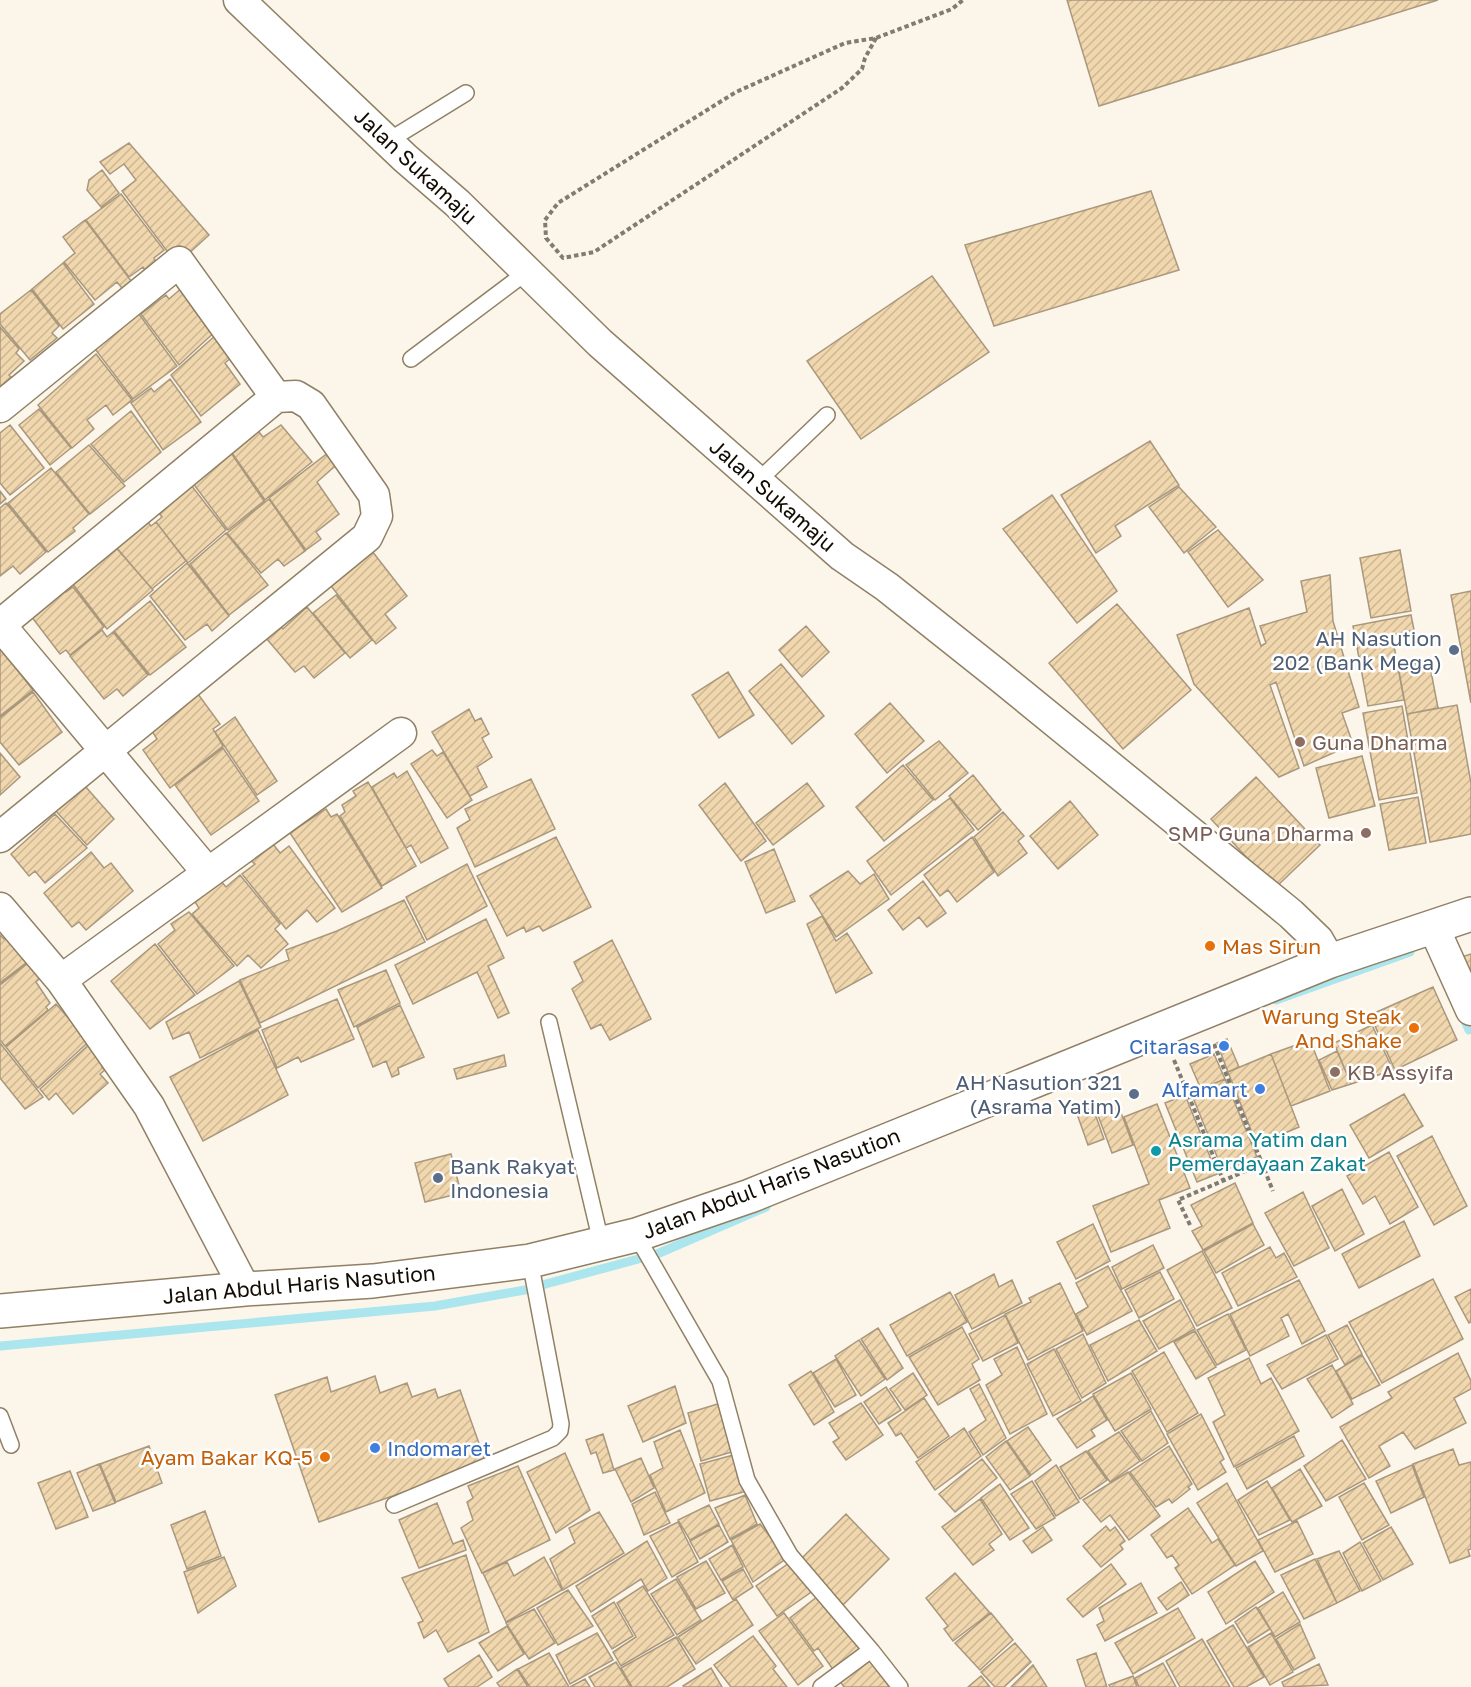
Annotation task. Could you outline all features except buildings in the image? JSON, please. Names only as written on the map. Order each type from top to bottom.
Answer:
[{"type":"highway","name":"Jalan Abdul Haris Nasution","points":[[0,1311],[245,1288],[373,1281],[530,1261],[646,1231],[750,1196],[1330,961],[1471,914]]},
{"type":"street","name":"Jalan Sukamaju","points":[[240,0],[528,271],[600,343],[842,556],[887,588],[999,676],[1291,914],[1318,940],[1330,961]]},
{"type":"street","points":[[0,407],[179,262],[276,397]]},
{"type":"street","points":[[0,837],[105,751],[367,537],[377,516],[374,495],[310,405],[296,396],[276,397],[0,625],[105,751],[208,873]]},
{"type":"street","points":[[61,980],[401,733]]},
{"type":"street","points":[[0,908],[61,980],[149,1107],[245,1288]]},
{"type":"street","points":[[1433,926],[1471,1010]]},
{"type":"lane","points":[[388,141],[466,93]]},
{"type":"lane","points":[[411,359],[528,271]]},
{"type":"lane","points":[[758,482],[827,415]]},
{"type":"lane","points":[[549,1022],[601,1242]]},
{"type":"lane","points":[[646,1231],[720,1381],[747,1480],[784,1545],[900,1687]]},
{"type":"lane","points":[[394,1505],[553,1438],[560,1431],[561,1424],[530,1261]]},
{"type":"lane","points":[[0,1416],[11,1445]]},
{"type":"lane","points":[[821,1687],[871,1650]]},
{"type":"path","points":[[876,38],[862,69],[842,88],[594,252],[563,258],[546,238],[545,220],[558,203],[736,92],[845,43],[876,38],[952,9],[963,0]]},
{"type":"path","points":[[1202,1012],[1273,1191]]},
{"type":"path","points":[[1161,1029],[1223,1180]]},
{"type":"path","points":[[1190,1225],[1178,1200],[1262,1164]]},
{"type":"waterway","points":[[1276,1000],[1410,952]]},
{"type":"waterway","points":[[1462,1014],[1469,1030]]},
{"type":"waterway","points":[[657,1254],[766,1207]]},
{"type":"waterway","points":[[542,1285],[642,1258]]},
{"type":"waterway","points":[[0,1346],[435,1306],[525,1290]]},
{"type":"place","name":"AH Nasution 202 (Bank Mega)","points":[[1454,650]]},
{"type":"place","name":"Guna Dharma","points":[[1300,742]]},
{"type":"place","name":"SMP Guna Dharma","points":[[1366,833]]},
{"type":"place","name":"Mas Sirun","points":[[1210,946]]},
{"type":"place","name":"Warung Steak And Shake","points":[[1414,1028]]},
{"type":"place","name":"Citarasa","points":[[1224,1046]]},
{"type":"place","name":"KB Assyifa","points":[[1335,1072]]},
{"type":"place","name":"Alfamart","points":[[1260,1089]]},
{"type":"place","name":"AH Nasution 321 (Asrama Yatim)","points":[[1134,1094]]},
{"type":"place","name":"Asrama Yatim dan Pemerdayaan Zakat","points":[[1156,1151]]},
{"type":"place","name":"Bank Rakyat Indonesia","points":[[438,1178]]},
{"type":"place","name":"Indomaret","points":[[375,1448]]},
{"type":"place","name":"Ayam Bakar KQ-5","points":[[325,1457]]}]
